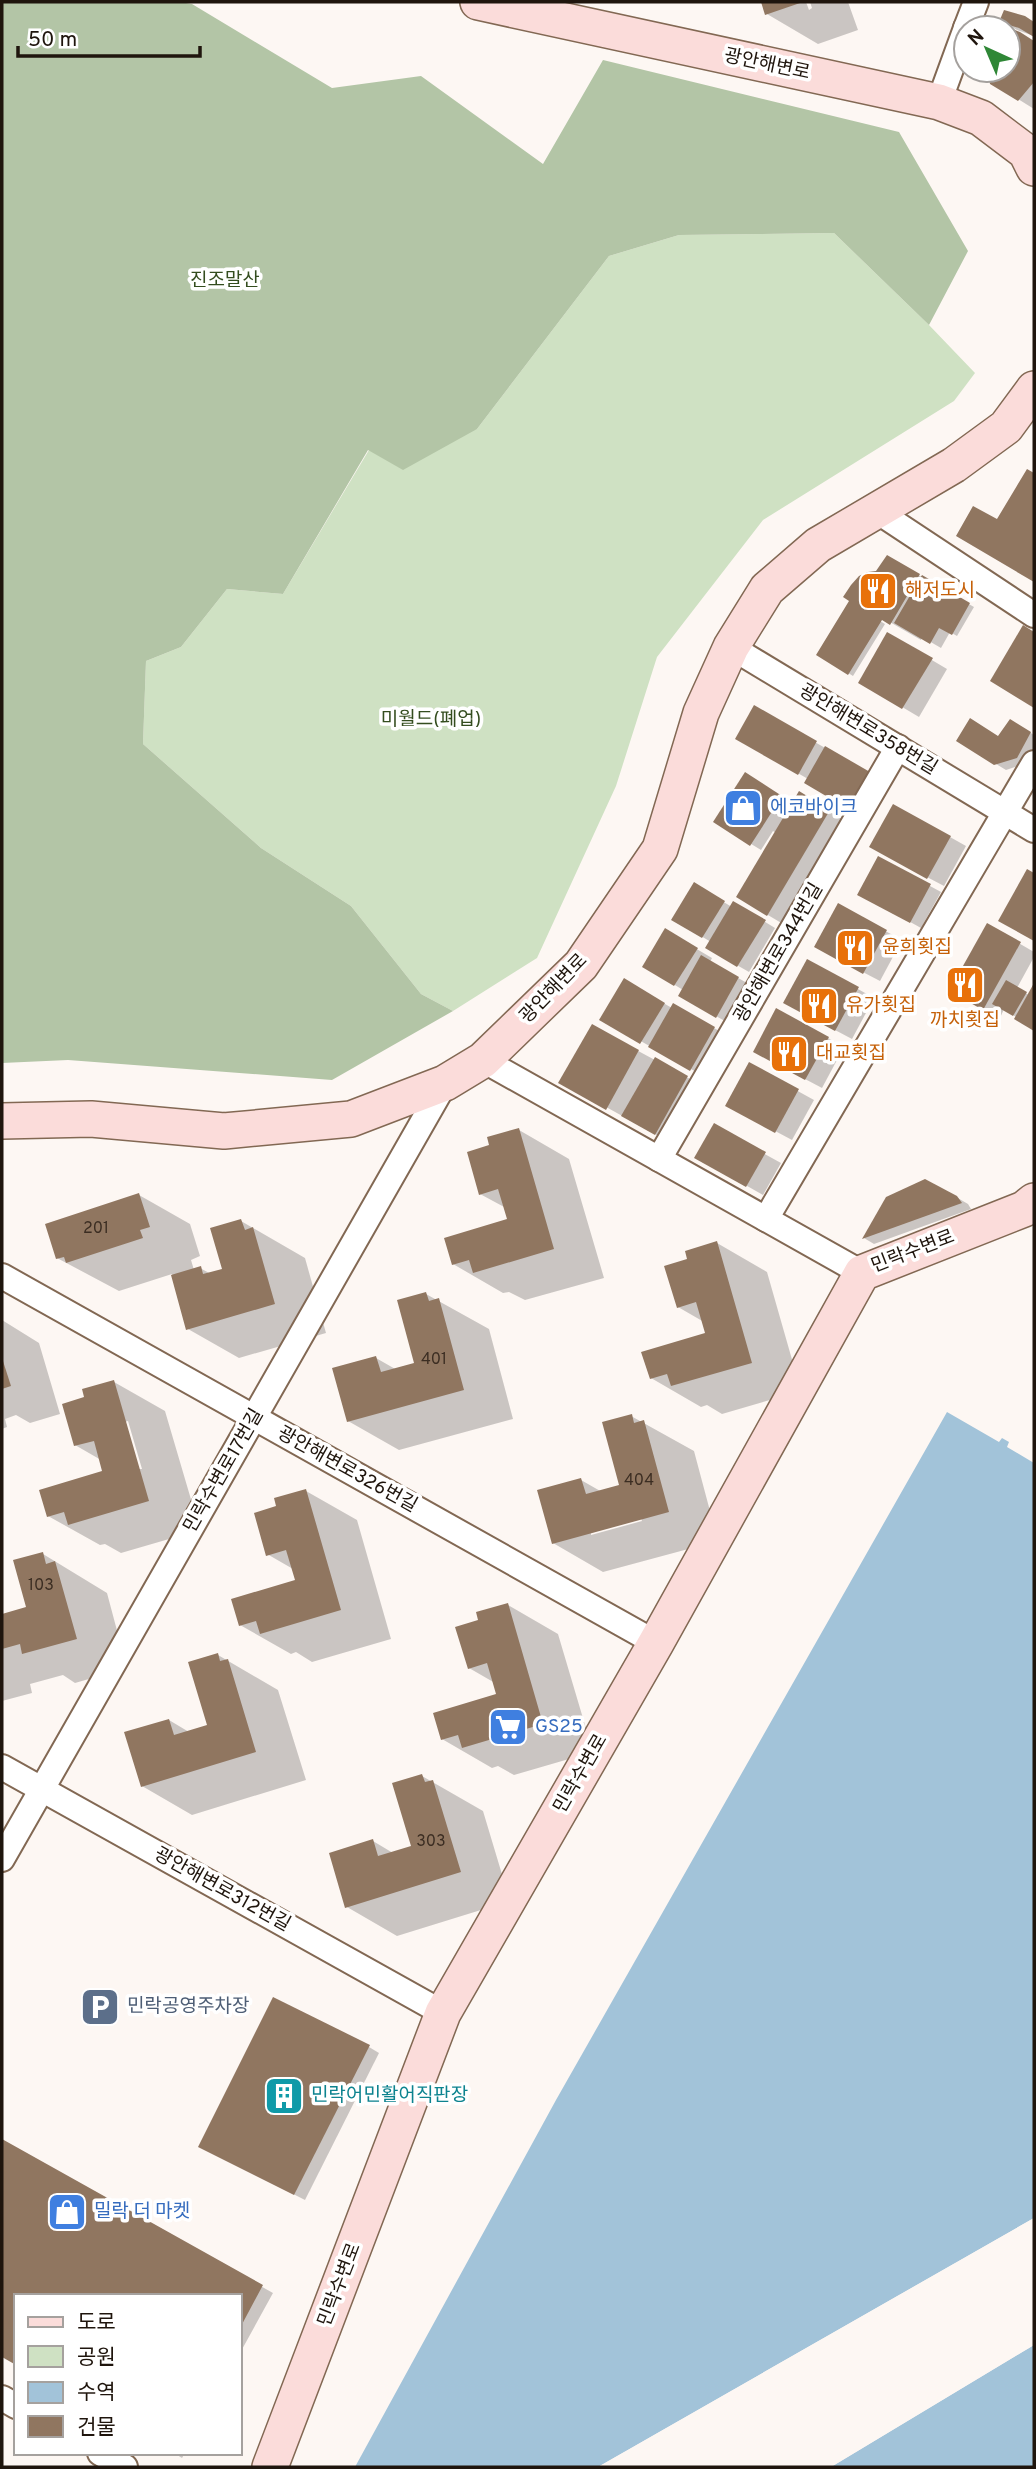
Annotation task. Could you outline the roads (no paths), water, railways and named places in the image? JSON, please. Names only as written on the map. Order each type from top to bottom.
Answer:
[{"type":"main road","name":"광안해변로","points":[[478,2],[939,102],[981,118],[1026,152],[1034,168]]},
{"type":"main road","name":"광안해변로","points":[[2,1121],[91,1119],[223,1131],[351,1119],[445,1083],[484,1060],[582,965],[660,849],[701,713],[731,647],[767,589],[818,545],[954,465],[1006,427],[1034,389]]},
{"type":"main road","name":"민락수변로","points":[[270,2467],[443,2013],[656,1643],[862,1273],[1024,1209],[1034,1201]]},
{"type":"street","points":[[939,102],[952,66]]},
{"type":"street","points":[[877,511],[1034,615]]},
{"type":"street","name":"광안해변로358번길","points":[[731,647],[1034,830]]},
{"type":"street","name":"광안해변로344번길","points":[[659,1159],[898,747]]},
{"type":"street","points":[[766,1219],[1034,763]]},
{"type":"street","points":[[484,1060],[862,1273]]},
{"type":"street","name":"민락수변로17번길","points":[[2,1859],[445,1083]]},
{"type":"street","name":"광안해변로326번길","points":[[2,1276],[656,1643]]},
{"type":"street","name":"광안해변로312번길","points":[[2,1767],[443,2013]]},
{"type":"street","points":[[104,2455],[125,2467]]},
{"type":"water","points":[[947,1412],[999,1442],[1002,1438],[1009,1442],[1007,1447],[1034,1463],[1034,2218],[598,2467],[355,2467],[556,2100]]},
{"type":"water","points":[[1034,2345],[1034,2467],[831,2467]]},
{"type":"place","name":"해저도시","points":[[878,591]]},
{"type":"place","name":"에코바이크","points":[[743,808]]},
{"type":"place","name":"윤희횟집","points":[[855,948]]},
{"type":"place","name":"까치횟집","points":[[965,985]]},
{"type":"place","name":"유가횟집","points":[[819,1006]]},
{"type":"place","name":"대교횟집","points":[[789,1054]]},
{"type":"place","name":"GS25","points":[[508,1727]]},
{"type":"place","name":"민락공영주차장","points":[[100,2007]]},
{"type":"place","name":"민락어민활어직판장","points":[[284,2096]]},
{"type":"place","name":"밀락 더 마켓","points":[[67,2212]]},
{"type":"park label","name":"진조말산","points":[[225,281]]},
{"type":"park label","name":"미월드(폐업)","points":[[431,720]]}]
